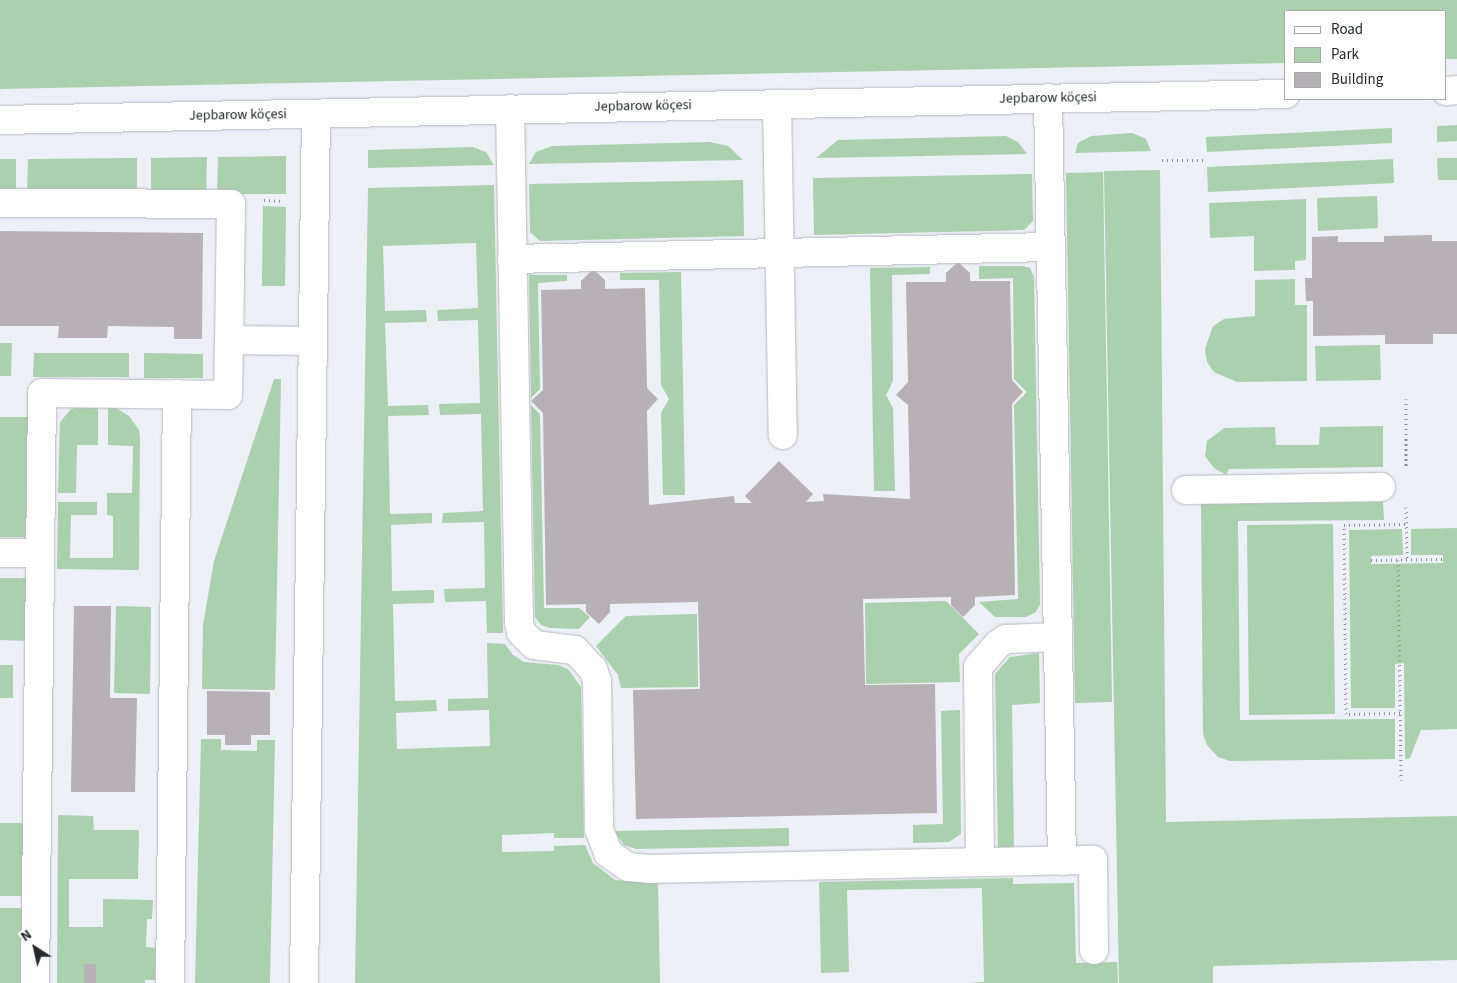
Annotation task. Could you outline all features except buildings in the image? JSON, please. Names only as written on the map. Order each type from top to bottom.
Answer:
[{"type":"street","name":"Jepbarow köçesi","points":[[0,120],[1284,94]]},
{"type":"street","points":[[1048,98],[1062,861]]},
{"type":"street","points":[[777,104],[783,434]]},
{"type":"street","points":[[510,109],[519,622],[521,632],[534,645],[575,650],[593,669],[597,681],[600,829],[608,853],[628,867],[649,869],[1092,860],[1094,950]]},
{"type":"street","points":[[304,983],[316,114]]},
{"type":"street","points":[[0,202],[231,204],[228,395],[42,393],[35,983]]},
{"type":"street","points":[[512,259],[1051,247]]},
{"type":"street","points":[[229,340],[313,341]]},
{"type":"street","points":[[170,983],[177,394]]},
{"type":"street","points":[[1186,490],[1381,487]]},
{"type":"street","points":[[0,553],[40,553]]},
{"type":"street","points":[[980,862],[978,667],[998,644],[1006,640],[1058,636]]},
{"type":"path","points":[[1162,160],[1207,160]]},
{"type":"path","points":[[264,200],[286,200]]},
{"type":"path","points":[[1406,399],[1406,476]]},
{"type":"path","points":[[1406,505],[1407,560]]},
{"type":"path","points":[[1400,713],[1346,714],[1344,525],[1406,524]]},
{"type":"path","points":[[1371,560],[1444,559]]},
{"type":"path","points":[[1398,560],[1400,780]]},
{"type":"green space","points":[[0,0],[1457,0],[1457,59],[1447,59],[1447,10],[1284,10],[1284,63],[0,89]]},
{"type":"green space","points":[[1457,125],[1457,141],[1437,142],[1437,126]]},
{"type":"green space","points":[[1392,128],[1392,143],[1207,152],[1206,137]]},
{"type":"green space","points":[[1132,133],[1146,139],[1151,151],[1075,153],[1078,143],[1091,136]]},
{"type":"green space","points":[[1006,136],[1018,142],[1027,154],[816,158],[838,140]]},
{"type":"green space","points":[[710,142],[728,146],[743,160],[529,164],[536,152],[552,146]]},
{"type":"green space","points":[[473,147],[486,152],[494,165],[368,168],[368,150]]},
{"type":"green space","points":[[286,156],[286,194],[217,194],[218,157]]},
{"type":"green space","points":[[207,157],[206,193],[151,193],[151,158]]},
{"type":"green space","points":[[137,158],[137,193],[27,192],[28,159]]},
{"type":"green space","points":[[1437,158],[1457,158],[1457,180],[1438,180]]},
{"type":"green space","points":[[0,159],[16,159],[16,192],[0,192]]},
{"type":"green space","points":[[1393,159],[1394,183],[1208,192],[1207,167]]},
{"type":"green space","points":[[1160,170],[1166,822],[1457,816],[1457,960],[1213,966],[1213,983],[1119,983],[1104,171]]},
{"type":"green space","points":[[1103,172],[1112,702],[1075,703],[1066,173]]},
{"type":"green space","points":[[1032,174],[1033,221],[1024,230],[814,235],[813,178]]},
{"type":"green space","points":[[743,180],[744,236],[540,241],[530,232],[529,184]]},
{"type":"green space","points":[[494,185],[503,633],[487,633],[486,601],[445,602],[444,589],[485,588],[484,522],[442,523],[443,513],[483,511],[481,414],[440,415],[439,404],[480,403],[478,320],[438,321],[437,310],[478,308],[476,243],[383,246],[385,311],[426,310],[427,322],[385,323],[388,406],[428,405],[429,415],[388,416],[390,514],[432,513],[432,523],[391,525],[392,591],[434,590],[434,603],[393,604],[395,701],[436,700],[437,711],[396,713],[397,749],[490,746],[489,710],[448,711],[448,699],[488,698],[487,643],[505,644],[513,655],[524,662],[558,665],[568,669],[581,687],[584,838],[554,838],[554,833],[502,835],[502,852],[554,851],[554,846],[585,845],[593,863],[615,880],[658,883],[660,983],[355,983],[368,188]]},
{"type":"green space","points":[[1377,196],[1378,228],[1318,231],[1317,198]]},
{"type":"green space","points":[[1306,199],[1306,260],[1295,261],[1295,270],[1254,271],[1254,236],[1210,238],[1209,203]]},
{"type":"green space","points":[[263,206],[286,207],[285,286],[262,286]]},
{"type":"green space","points":[[979,266],[1023,266],[1030,268],[1034,277],[1040,604],[1036,612],[1026,617],[995,617],[979,602],[1018,599],[1014,405],[1027,392],[1014,379],[1013,278],[979,279]]},
{"type":"green space","points":[[930,267],[930,274],[892,275],[893,381],[886,395],[893,408],[895,491],[874,491],[870,268]]},
{"type":"green space","points":[[681,272],[685,495],[663,495],[661,413],[669,399],[661,385],[659,280],[620,280],[620,273]]},
{"type":"green space","points":[[529,275],[567,275],[567,281],[538,283],[540,389],[531,398]]},
{"type":"green space","points":[[1295,279],[1295,305],[1307,305],[1307,381],[1237,382],[1214,372],[1207,362],[1205,349],[1213,326],[1224,319],[1255,316],[1255,280]]},
{"type":"green space","points":[[0,343],[12,343],[11,376],[0,376]]},
{"type":"green space","points":[[1380,345],[1381,380],[1316,381],[1315,346]]},
{"type":"green space","points":[[34,353],[129,353],[129,377],[33,377]]},
{"type":"green space","points":[[144,353],[203,354],[203,378],[144,378]]},
{"type":"green space","points":[[274,379],[281,379],[275,690],[202,689],[203,625],[214,561]]},
{"type":"green space","points":[[98,402],[98,445],[77,445],[76,493],[58,493],[60,422],[71,409]]},
{"type":"green space","points":[[108,403],[129,416],[139,430],[139,570],[57,569],[58,502],[97,502],[97,515],[71,515],[70,558],[113,558],[113,516],[107,515],[107,493],[132,493],[133,446],[108,445]]},
{"type":"green space","points":[[531,405],[540,414],[544,608],[579,608],[590,617],[579,629],[550,628],[541,625],[535,617]]},
{"type":"green space","points":[[0,417],[28,417],[26,537],[0,537]]},
{"type":"green space","points":[[1383,426],[1383,467],[1229,469],[1226,475],[1214,468],[1205,456],[1207,441],[1224,428],[1275,427],[1276,445],[1319,445],[1320,427]]},
{"type":"green space","points":[[1383,502],[1384,520],[1238,521],[1240,720],[1395,719],[1395,759],[1230,761],[1218,757],[1207,745],[1203,734],[1201,504]]},
{"type":"green space","points":[[1333,524],[1335,714],[1249,715],[1247,525]]},
{"type":"green space","points":[[1457,528],[1457,729],[1421,730],[1410,758],[1405,759],[1404,663],[1395,664],[1395,708],[1351,708],[1349,530],[1402,529],[1403,555],[1371,556],[1371,564],[1443,563],[1443,555],[1411,555],[1411,529]]},
{"type":"green space","points":[[0,578],[28,578],[27,641],[0,640]]},
{"type":"green space","points":[[946,601],[979,634],[959,654],[960,682],[866,684],[865,603]]},
{"type":"green space","points":[[116,606],[151,607],[150,694],[114,693]]},
{"type":"green space","points":[[697,614],[698,687],[621,688],[618,675],[596,646],[626,616]]},
{"type":"green space","points":[[1039,653],[1040,703],[1012,705],[1014,853],[998,853],[995,674],[1010,657]]},
{"type":"green space","points":[[0,665],[13,665],[13,698],[0,698]]},
{"type":"green space","points":[[960,710],[961,834],[949,842],[913,843],[913,825],[943,824],[941,711]]},
{"type":"green space","points":[[201,739],[221,739],[221,750],[257,751],[257,740],[275,740],[270,983],[195,983]]},
{"type":"green space","points":[[58,815],[93,816],[94,830],[139,830],[138,879],[69,879],[69,927],[103,927],[103,899],[153,900],[152,919],[147,919],[146,947],[156,948],[155,980],[145,980],[145,983],[57,983]]},
{"type":"green space","points":[[0,823],[24,823],[23,896],[0,896]]},
{"type":"green space","points":[[789,828],[789,846],[636,849],[624,845],[614,831]]},
{"type":"green space","points":[[1013,878],[1013,884],[1074,883],[1076,963],[1117,962],[1118,983],[965,983],[984,982],[982,888],[847,890],[849,972],[821,973],[819,882]]},
{"type":"green space","points":[[0,908],[23,908],[22,983],[0,983]]}]
